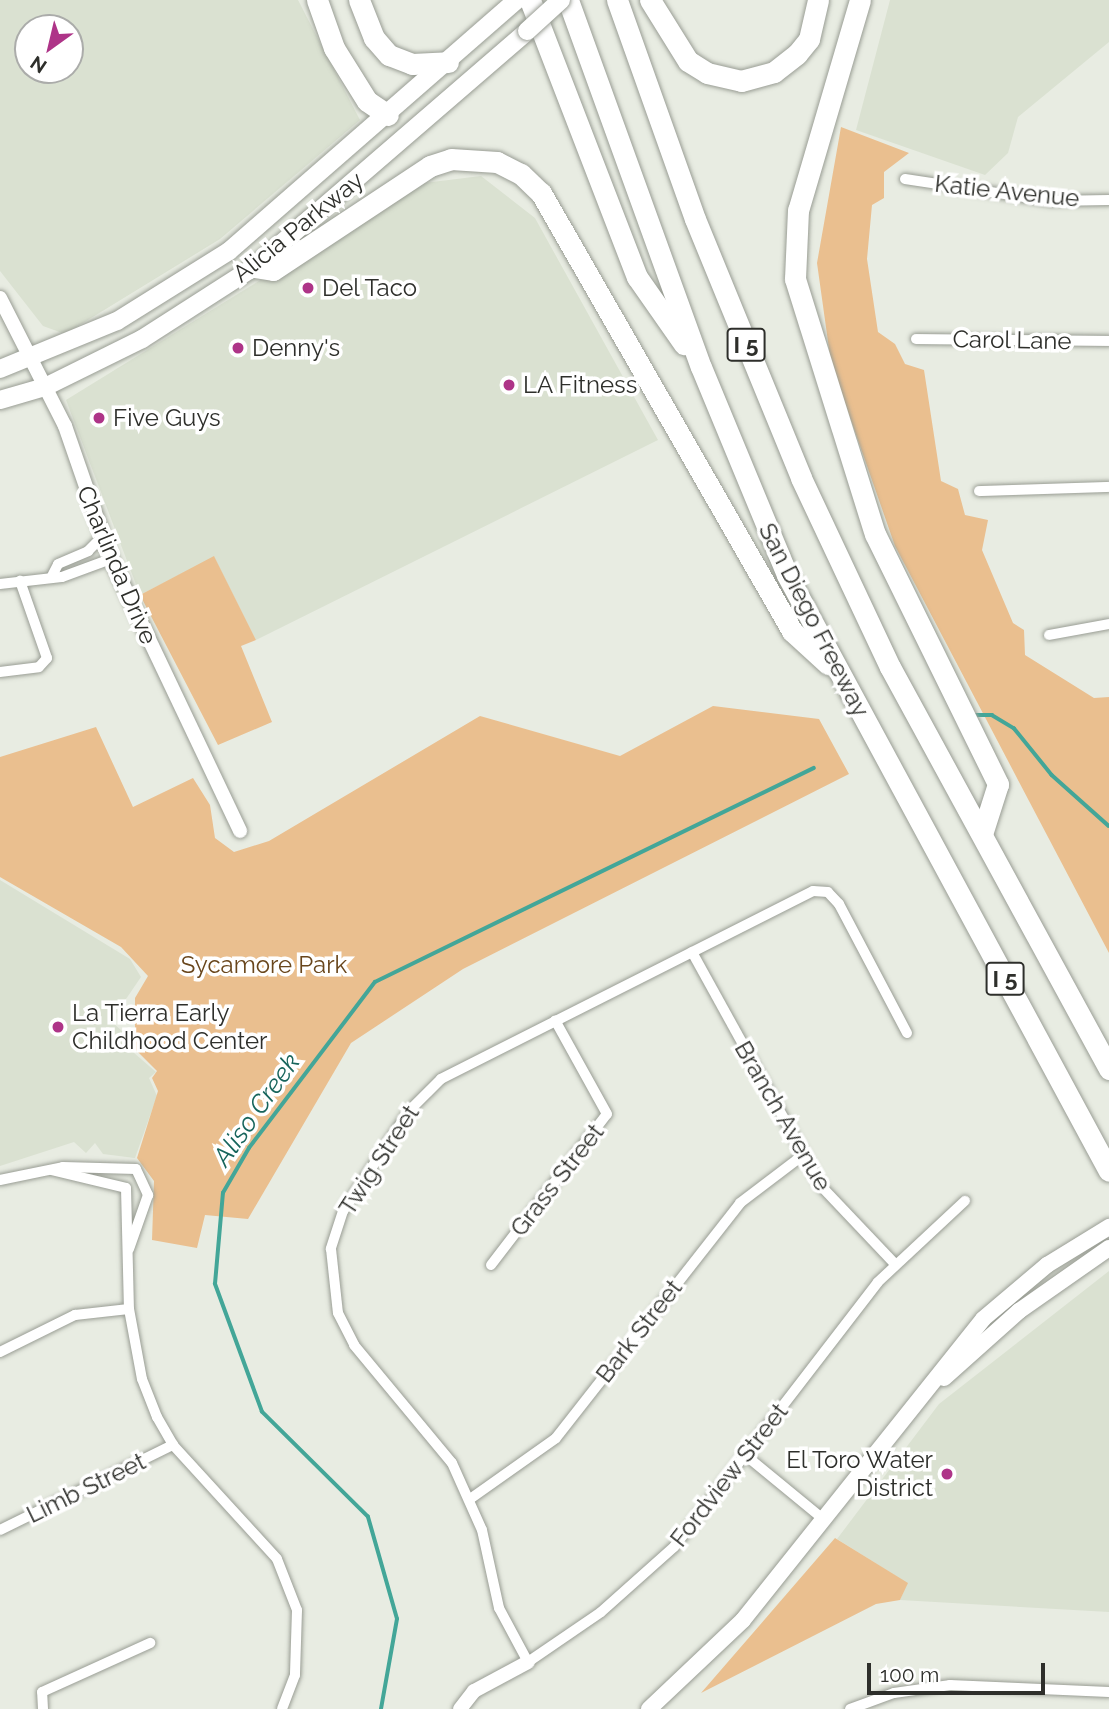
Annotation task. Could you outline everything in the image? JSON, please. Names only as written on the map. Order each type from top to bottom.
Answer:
[{"type":"highway","points":[[317,0],[334,48],[382,112]]},
{"type":"highway","points":[[359,0],[374,38],[389,55],[412,64],[448,62]]},
{"type":"highway","points":[[530,0],[637,277],[701,367]]},
{"type":"highway","name":"San Diego Freeway","points":[[568,0],[701,367],[786,575],[1109,1171]]},
{"type":"highway","name":"San Diego Freeway","points":[[617,0],[754,366],[898,681],[1109,1069]]},
{"type":"highway","points":[[650,0],[688,61],[707,74],[741,81],[774,72],[797,54],[808,39],[818,0]]},
{"type":"highway","points":[[860,0],[819,127],[794,251],[801,315],[875,534],[998,784],[982,834]]},
{"type":"highway","points":[[249,271],[274,270],[430,166],[452,159],[497,163],[521,174],[548,205],[792,631],[840,676]]},
{"type":"main road","name":"Alicia Parkway","points":[[0,369],[31,361],[117,321],[229,251],[382,112],[448,62],[517,0]]},
{"type":"main road","name":"Alicia Parkway","points":[[0,400],[45,387],[142,339],[249,271],[410,134],[561,0]]},
{"type":"main road","points":[[382,112],[410,134]]},
{"type":"main road","points":[[229,251],[249,271]]},
{"type":"main road","points":[[649,1709],[720,1645],[984,1319],[1086,1240],[1109,1227]]},
{"type":"main road","points":[[929,1386],[1108,1248]]},
{"type":"street","name":"Katie Avenue","points":[[905,179],[1051,201],[1109,200]]},
{"type":"street","name":"Charlinda Drive","points":[[0,298],[45,387],[111,559],[240,831]]},
{"type":"street","name":"Carol Lane","points":[[916,339],[1109,341]]},
{"type":"street","points":[[979,491],[1109,487]]},
{"type":"street","points":[[52,576],[58,564],[88,551],[102,537]]},
{"type":"street","points":[[0,584],[52,576],[111,559]]},
{"type":"street","points":[[0,673],[39,667],[47,658],[20,581]]},
{"type":"street","points":[[1049,635],[1109,624]]},
{"type":"street","name":"Twig Street","points":[[528,1662],[499,1608],[470,1499],[437,1441],[345,1328],[333,1296],[331,1249],[343,1211],[426,1090],[555,1020],[822,890],[839,904],[908,1033]]},
{"type":"street","name":"Branch Avenue","points":[[692,952],[802,1156],[837,1206],[895,1264]]},
{"type":"street","name":"Grass Street","points":[[491,1265],[607,1114],[555,1020]]},
{"type":"street","name":"Bark Street","points":[[470,1499],[556,1438],[740,1203],[802,1156]]},
{"type":"street","points":[[0,1180],[51,1170],[125,1164],[144,1179],[148,1195],[128,1252]]},
{"type":"street","points":[[51,1170],[126,1188],[129,1309],[142,1379],[173,1445],[277,1559],[297,1610],[295,1675],[282,1709]]},
{"type":"street","name":"Fordview Street","points":[[460,1709],[474,1690],[528,1662],[638,1583],[674,1547],[895,1264],[965,1201]]},
{"type":"street","points":[[0,1352],[75,1315],[129,1309]]},
{"type":"street","name":"Limb Street","points":[[0,1530],[173,1445]]},
{"type":"street","points":[[744,1454],[823,1519]]},
{"type":"street","points":[[43,1709],[42,1692],[150,1643]]},
{"type":"street","points":[[850,1709],[942,1685],[1109,1692]]},
{"type":"shaded area","points":[[0,0],[298,0],[360,120],[220,239],[65,334],[43,326],[0,271]]},
{"type":"shaded area","points":[[890,0],[1109,0],[1109,42],[1018,117],[1008,153],[985,175],[856,130]]},
{"type":"shaded area","points":[[481,176],[535,218],[658,440],[256,640],[214,557],[140,595],[66,400],[416,184]]},
{"type":"shaded area","name":"La Tierra Early Childhood Center","points":[[0,880],[130,959],[141,977],[111,1021],[123,1032],[118,1039],[156,1072],[149,1078],[157,1096],[135,1158],[103,1154],[95,1143],[86,1153],[74,1142],[0,1166]]},
{"type":"shaded area","name":"El Toro Water District","points":[[1109,1271],[1109,1612],[900,1600],[907,1583],[837,1539],[939,1404]]},
{"type":"green space","points":[[841,127],[909,153],[884,172],[884,198],[872,205],[867,259],[878,332],[895,344],[905,364],[924,370],[941,481],[958,489],[965,515],[988,520],[982,550],[1013,623],[1024,630],[1025,655],[1094,698],[1109,697],[1109,953],[895,546],[831,363],[817,263]]},
{"type":"green space","points":[[214,556],[256,640],[241,646],[272,722],[218,745],[140,595]]},
{"type":"green space","name":"Sycamore Park","points":[[713,706],[819,719],[849,774],[463,969],[351,1043],[248,1219],[205,1215],[197,1248],[152,1240],[154,1181],[137,1158],[158,1091],[152,1078],[157,1071],[135,1049],[135,998],[148,976],[121,947],[0,877],[0,757],[96,727],[133,807],[193,778],[210,805],[215,838],[234,852],[269,841],[480,716],[620,756]]},
{"type":"green space","points":[[835,1538],[908,1583],[900,1600],[876,1604],[701,1693]]},
{"type":"waterway","name":"Aliso Creek","points":[[972,715],[992,715],[1014,728],[1052,775],[1109,826]]},
{"type":"waterway","name":"Aliso Creek","points":[[381,1709],[397,1619],[368,1517],[262,1412],[215,1284],[223,1193],[249,1148],[375,982],[814,768]]},
{"type":"place","name":"Del Taco","points":[[308,288]]},
{"type":"place","name":"Denny's","points":[[238,348]]},
{"type":"place","name":"LA Fitness","points":[[509,385]]},
{"type":"place","name":"Five Guys","points":[[99,418]]},
{"type":"place","name":"La Tierra Early Childhood Center","points":[[58,1027]]},
{"type":"place","name":"El Toro Water District","points":[[947,1474]]}]
